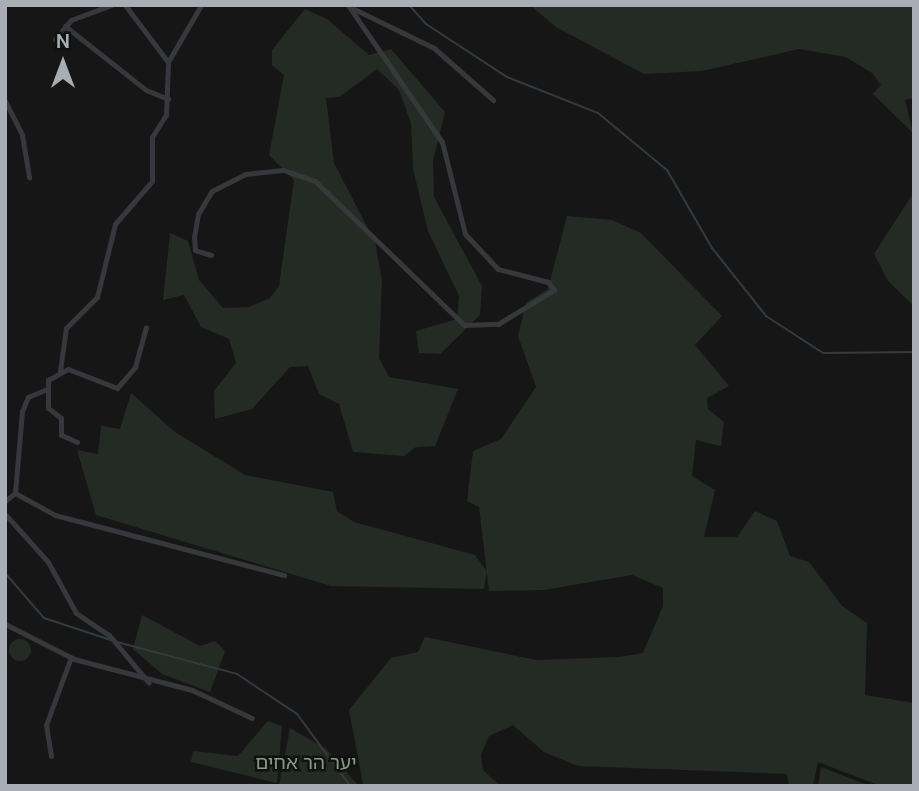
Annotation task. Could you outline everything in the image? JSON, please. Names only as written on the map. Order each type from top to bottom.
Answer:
[{"type":"street","points":[[55,39],[65,26],[111,5]]},
{"type":"street","points":[[125,5],[168,62]]},
{"type":"street","points":[[5,501],[15,493],[22,411],[28,397],[47,389],[60,371],[66,328],[97,297],[114,224],[152,181],[152,137],[164,123],[168,99],[168,62],[201,5]]},
{"type":"street","points":[[349,5],[434,48],[493,100]]},
{"type":"street","points":[[211,255],[195,250],[194,237],[198,214],[212,191],[245,174],[283,170],[315,181],[457,321],[498,324],[554,290],[548,282],[498,269],[466,234],[442,142],[349,5]]},
{"type":"street","points":[[65,26],[146,90],[168,99]]},
{"type":"street","points":[[5,101],[29,177]]},
{"type":"street","points":[[60,371],[117,388],[135,367],[146,327]]},
{"type":"street","points":[[47,389],[48,408],[61,418],[61,435],[77,442]]},
{"type":"street","points":[[15,493],[55,515],[284,575]]},
{"type":"street","points":[[5,514],[48,562],[76,613],[109,635],[149,683]]},
{"type":"street","points":[[5,624],[71,657],[149,683],[192,690],[252,718]]},
{"type":"street","points":[[51,756],[46,725],[71,657]]},
{"type":"green space","points":[[530,5],[914,5],[914,98],[905,100],[913,133],[873,94],[881,85],[872,73],[846,57],[799,49],[702,71],[644,74],[556,27]]},
{"type":"green space","points":[[305,9],[327,19],[369,55],[391,49],[445,112],[433,161],[434,197],[482,286],[480,315],[440,354],[419,353],[416,331],[457,319],[459,296],[428,231],[413,169],[411,123],[399,90],[377,69],[339,97],[326,98],[334,163],[375,242],[382,280],[379,358],[389,377],[458,389],[435,446],[416,447],[404,456],[353,452],[339,404],[319,394],[308,366],[290,367],[252,409],[215,419],[214,391],[236,363],[229,339],[201,327],[184,295],[163,300],[170,233],[188,241],[199,280],[223,308],[249,307],[270,298],[279,286],[294,180],[269,155],[284,75],[272,65],[272,50]]},
{"type":"green space","points":[[914,192],[914,306],[888,281],[874,254]]},
{"type":"green space","points":[[567,216],[612,220],[641,233],[722,316],[695,345],[729,386],[707,398],[708,409],[724,422],[721,446],[696,440],[692,476],[715,490],[704,537],[737,537],[755,511],[777,521],[790,556],[809,562],[842,606],[867,623],[865,695],[914,703],[914,786],[881,786],[818,762],[813,786],[789,786],[787,774],[578,766],[544,752],[513,725],[489,736],[481,755],[483,770],[500,786],[363,784],[349,710],[391,658],[418,652],[425,637],[536,660],[620,657],[643,653],[663,606],[663,588],[632,575],[544,590],[489,591],[479,507],[467,501],[473,451],[501,439],[536,387],[518,336],[526,303],[548,289]]},
{"type":"green space","points":[[131,393],[175,432],[245,475],[333,492],[337,511],[354,522],[475,555],[487,571],[484,589],[331,586],[96,515],[77,450],[98,454],[101,426],[120,429]]},
{"type":"green space","points":[[142,615],[200,646],[215,641],[225,651],[210,692],[162,674],[133,649]]},
{"type":"green space","points":[[20,639],[28,642],[31,650],[28,658],[20,661],[12,658],[9,650],[12,642]]},
{"type":"green space","points":[[268,721],[282,726],[277,783],[191,762],[193,751],[238,756]]},
{"type":"green space","name":"יער הר אחים","points":[[290,728],[326,749],[359,786],[279,786]]},
{"type":"green space","points":[[821,767],[870,786],[818,786]]},
{"type":"waterway","points":[[409,5],[426,24],[507,77],[598,113],[667,170],[712,248],[766,316],[823,353],[914,352]]},
{"type":"waterway","points":[[5,573],[44,618],[111,640]]},
{"type":"waterway","points":[[117,642],[237,674],[297,714],[350,786]]}]
